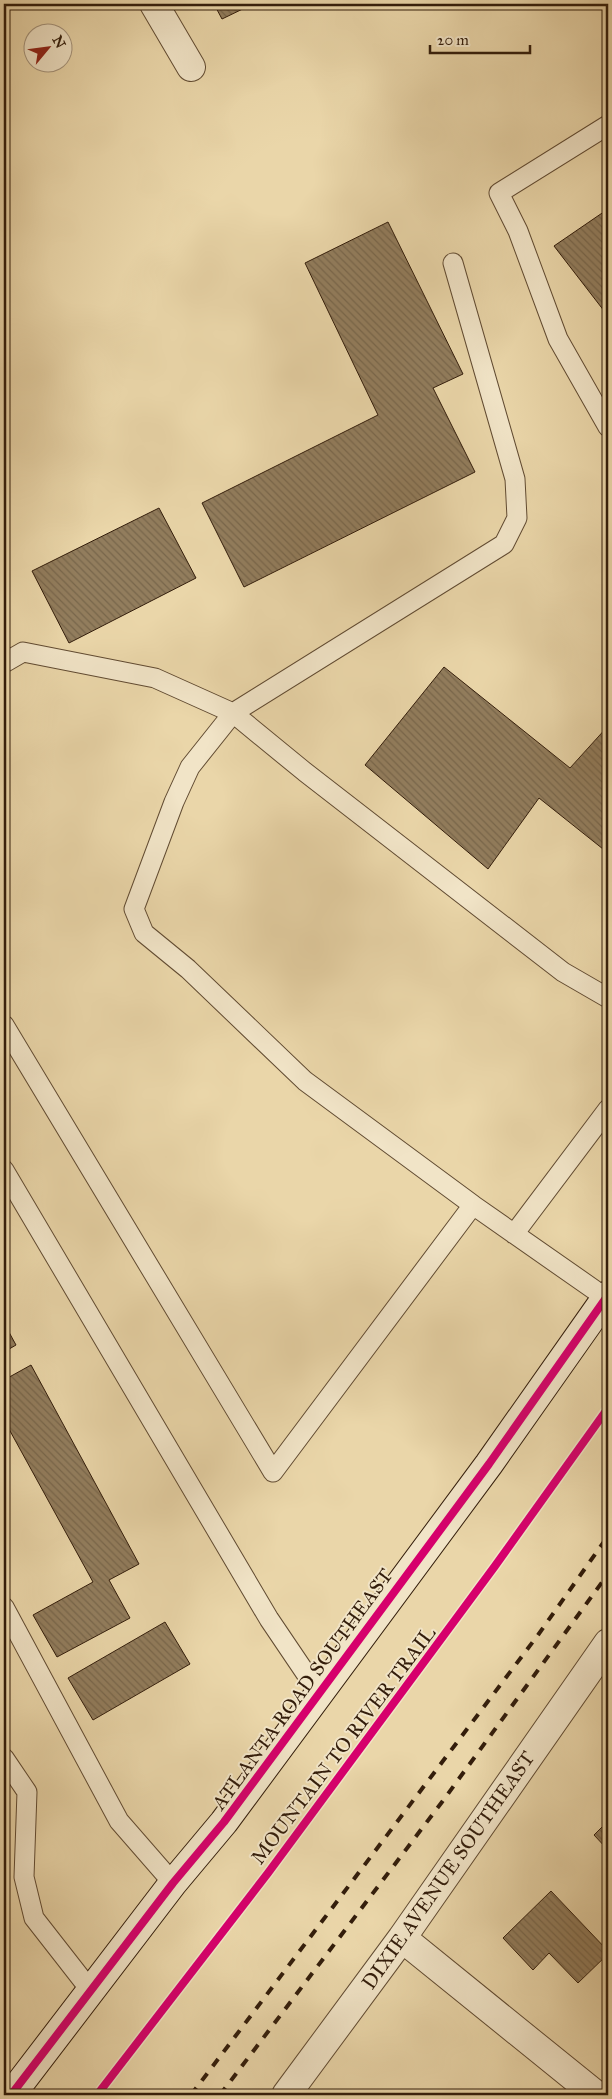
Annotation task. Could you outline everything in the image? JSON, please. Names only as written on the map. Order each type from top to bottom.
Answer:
[{"type":"main road","points":[[154,4],[191,67]]},
{"type":"main road","name":"ATLANTA ROAD SOUTHEAST","points":[[12,2095],[173,1883],[224,1822],[489,1464],[607,1296]]},
{"type":"main road","name":"DIXIE AVENUE SOUTHEAST","points":[[286,2095],[402,1938],[608,1643]]},
{"type":"main road","points":[[402,1938],[596,2095]]},
{"type":"lane","points":[[608,125],[499,193],[518,231],[558,339],[608,426]]},
{"type":"lane","points":[[453,263],[515,479],[517,518],[504,544],[233,713],[190,767],[174,802],[134,909],[144,933],[188,969],[305,1081],[473,1205],[607,1296]]},
{"type":"lane","points":[[4,663],[23,652],[155,678],[233,713],[305,772],[563,972],[608,998]]},
{"type":"lane","points":[[4,1025],[273,1472],[473,1205]]},
{"type":"lane","points":[[514,1234],[608,1108]]},
{"type":"lane","points":[[4,1170],[269,1618],[319,1693]]},
{"type":"lane","points":[[4,1607],[119,1820],[173,1883]]},
{"type":"lane","points":[[4,1758],[27,1792],[24,1877],[34,1918],[91,1991]]},
{"type":"building","points":[[214,4],[253,4],[222,19]]},
{"type":"building","points":[[608,209],[608,316],[554,246]]},
{"type":"building","points":[[388,222],[463,374],[433,388],[475,472],[244,587],[202,503],[378,415],[305,263]]},
{"type":"building","points":[[159,508],[196,578],[69,643],[32,571]]},
{"type":"building","points":[[444,667],[570,768],[608,726],[608,853],[539,798],[488,869],[365,765]]},
{"type":"building","points":[[4,1323],[16,1345],[4,1352]]},
{"type":"building","points":[[31,1365],[139,1564],[109,1580],[130,1618],[57,1657],[33,1615],[93,1582],[4,1420],[4,1380]]},
{"type":"building","points":[[165,1622],[190,1664],[93,1720],[68,1678]]},
{"type":"building","points":[[608,1821],[608,1850],[594,1835]]},
{"type":"building","points":[[551,1891],[608,1951],[608,1954],[578,1983],[549,1953],[533,1970],[503,1938]]},
{"type":"railway","points":[[191,2095],[538,1635],[608,1536]]},
{"type":"railway","points":[[220,2095],[442,1802],[608,1574]]},
{"type":"cycle path","points":[[11,2095],[173,1883],[224,1822],[489,1464],[608,1295]]},
{"type":"cycle path","name":"MOUNTAIN TO RIVER TRAIL","points":[[97,2095],[268,1873],[495,1566],[608,1408]]}]
